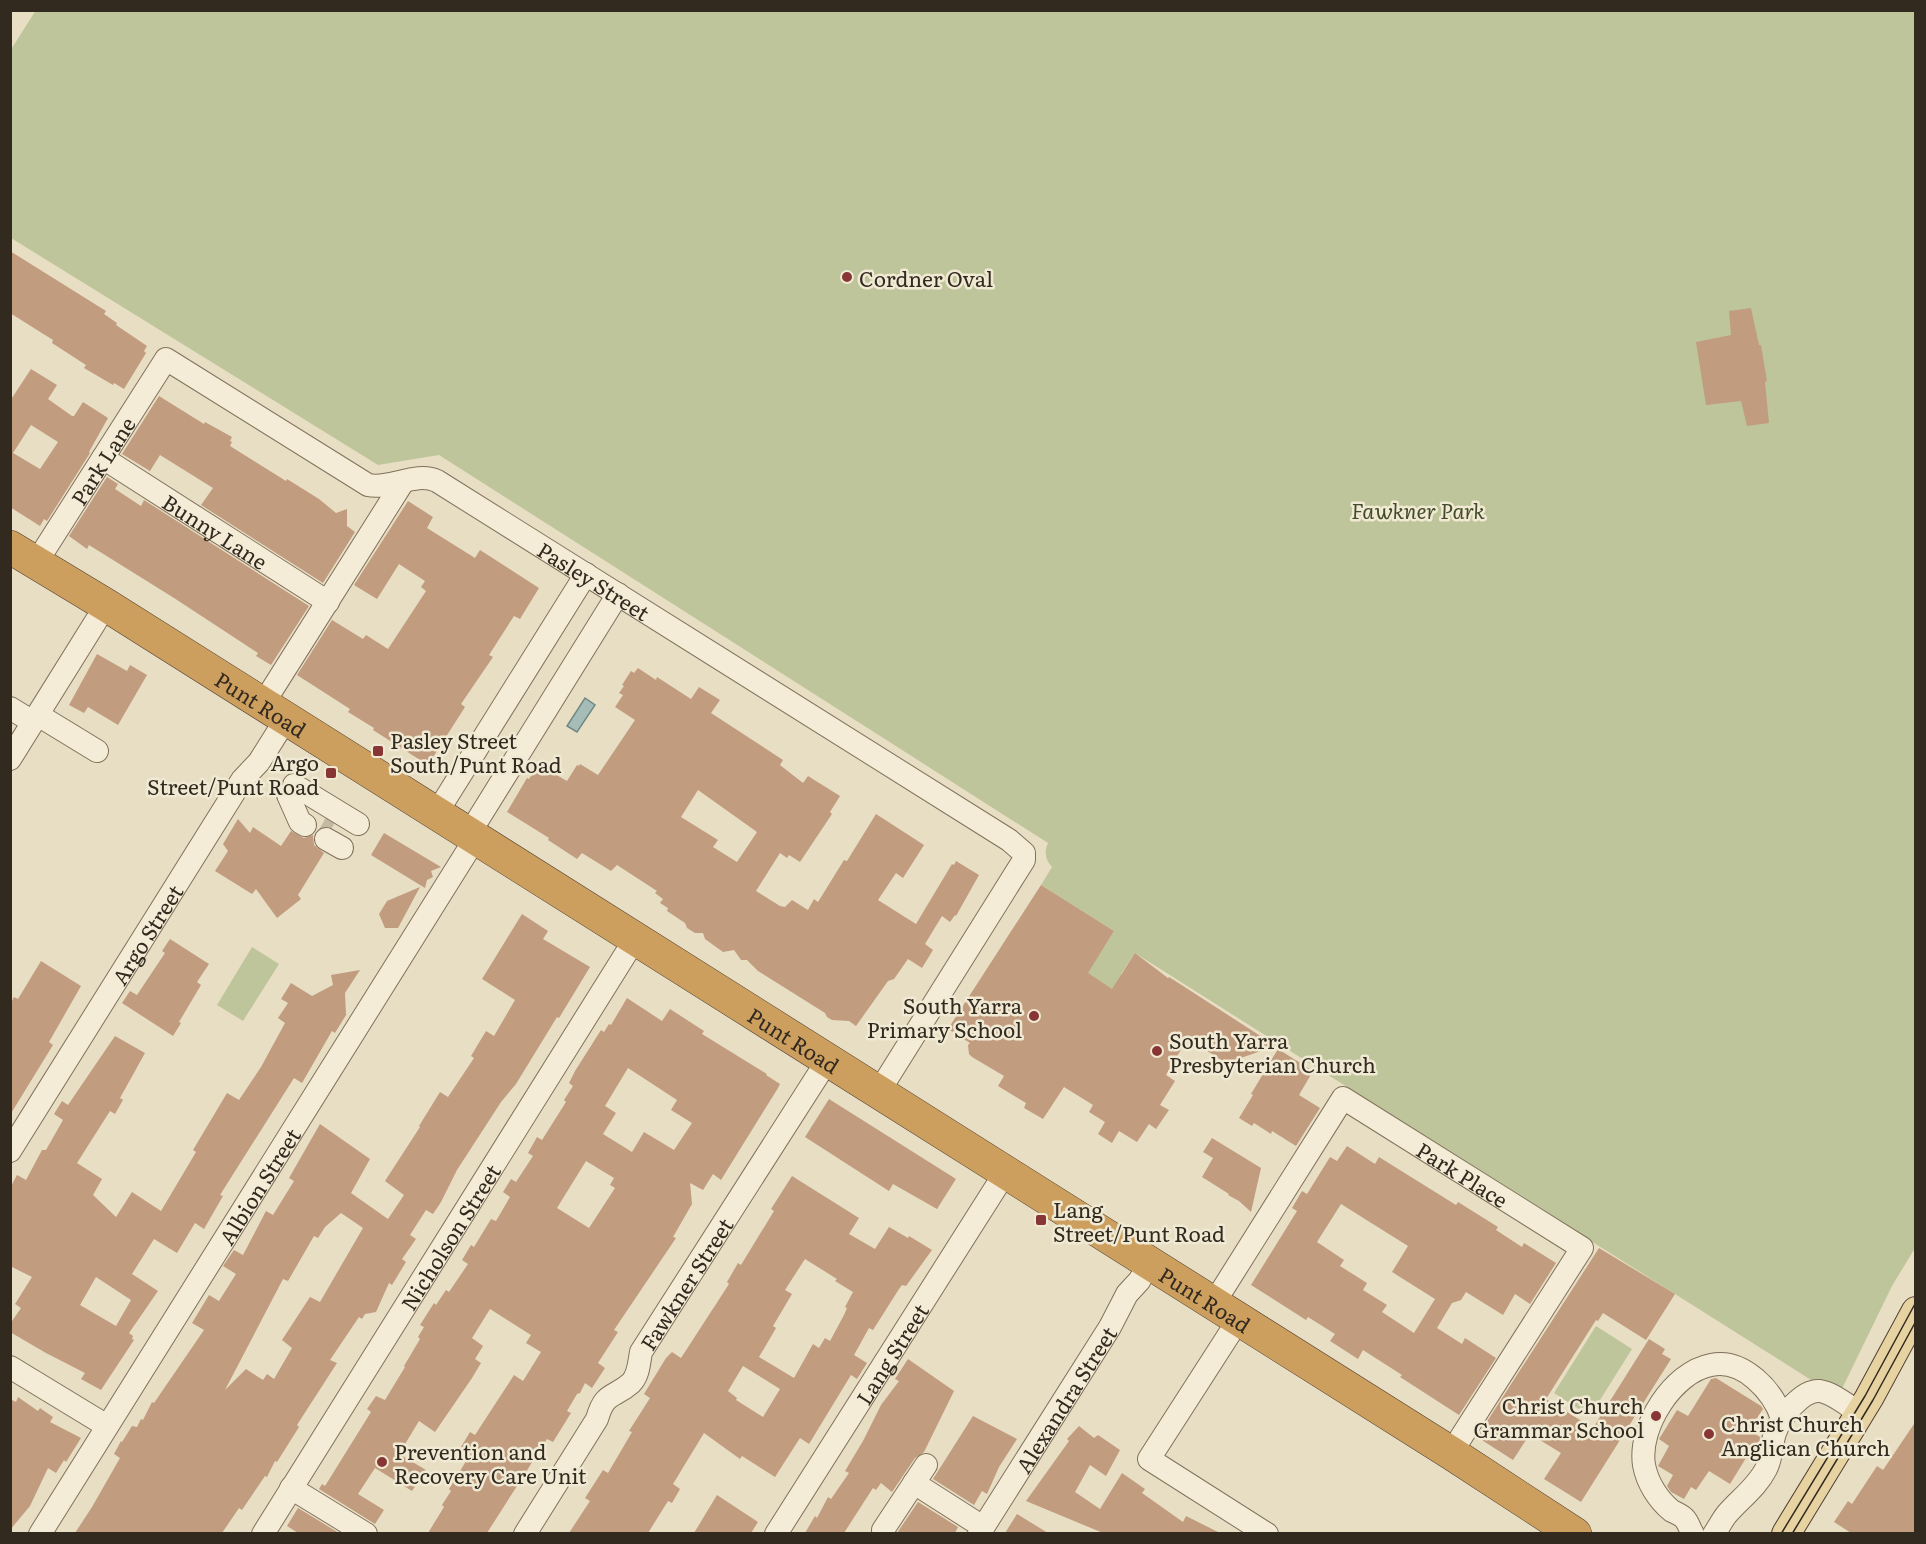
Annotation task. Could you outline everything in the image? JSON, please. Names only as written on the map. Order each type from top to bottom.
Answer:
[{"type":"highway","name":"Punt Road","points":[[23,555],[1227,1311],[1575,1533]]},
{"type":"main road","points":[[1786,1533],[1857,1418],[1916,1311]]},
{"type":"street","name":"Park Lane","points":[[23,555],[103,458],[166,359]]},
{"type":"street","name":"Pasley Street","points":[[166,359],[368,485],[376,487],[427,478],[437,481],[1013,843],[1024,853],[1022,863],[878,1093]]},
{"type":"street","name":"Bunny Lane","points":[[103,458],[328,602]]},
{"type":"street","name":"Argo Street","points":[[12,1145],[236,790],[259,762],[274,711],[328,602],[403,482]]},
{"type":"street","points":[[436,814],[586,574]]},
{"type":"street","name":"Albion Street","points":[[40,1533],[472,836],[495,792],[618,594]]},
{"type":"street","points":[[10,759],[106,605]]},
{"type":"street","points":[[10,708],[97,751]]},
{"type":"street","points":[[462,772],[495,792]]},
{"type":"street","name":"Nicholson Street","points":[[263,1533],[635,939]]},
{"type":"street","name":"Fawkner Street","points":[[525,1533],[597,1419],[607,1397],[631,1383],[637,1374],[641,1352],[827,1060]]},
{"type":"street","name":"Park Place","points":[[1227,1311],[1343,1098],[1582,1248],[1451,1453]]},
{"type":"street","name":"Lang Street","points":[[776,1533],[1005,1173]]},
{"type":"street","name":"Alexandra Street","points":[[981,1530],[1110,1327],[1127,1294],[1139,1281],[1150,1263]]},
{"type":"street","points":[[1227,1311],[1149,1458],[1267,1533]]},
{"type":"street","points":[[1693,1533],[1683,1517],[1672,1511],[1656,1494],[1644,1464],[1644,1446],[1655,1413],[1677,1384],[1693,1372],[1711,1365],[1729,1365],[1742,1370],[1767,1389],[1782,1418]]},
{"type":"street","points":[[10,1367],[107,1426]]},
{"type":"street","points":[[1767,1389],[1806,1395]]},
{"type":"street","points":[[1714,1533],[1726,1516],[1761,1479],[1768,1466],[1775,1432],[1782,1418],[1794,1404],[1816,1390],[1824,1392],[1857,1418]]},
{"type":"street","points":[[883,1530],[926,1464]]},
{"type":"street","points":[[914,1483],[981,1530]]},
{"type":"street","points":[[291,1488],[366,1533]]},
{"type":"green space","name":"Fawkner Park","points":[[36,10],[1915,11],[1915,1248],[1892,1286],[1838,1397],[1135,953],[1121,974],[1120,997],[1087,973],[1114,931],[1041,885],[1052,867],[1046,855],[1048,843],[439,455],[378,465],[11,238],[10,51]]},
{"type":"green space","points":[[252,947],[279,964],[243,1021],[217,1005]]},
{"type":"green space","points":[[1596,1326],[1632,1349],[1590,1416],[1554,1393]]},
{"type":"water","points":[[585,698],[595,705],[577,732],[567,726]]},
{"type":"building","points":[[10,251],[106,311],[104,314],[117,323],[116,325],[147,346],[144,351],[146,353],[124,389],[84,368],[86,365],[52,343],[53,340],[10,313]]},
{"type":"building","points":[[1751,308],[1759,345],[1761,345],[1767,381],[1765,382],[1769,423],[1747,426],[1741,401],[1706,405],[1696,342],[1731,335],[1729,311]]},
{"type":"building","points":[[31,369],[57,385],[48,399],[72,416],[83,402],[108,418],[90,453],[47,521],[44,519],[40,526],[10,507],[10,401]],"holes":[[[31,425],[58,442],[40,469],[13,453]]]},
{"type":"building","points":[[159,396],[204,424],[205,422],[232,437],[230,446],[319,499],[336,513],[347,509],[347,526],[355,532],[323,583],[201,505],[213,488],[160,455],[150,471],[122,454]]},
{"type":"building","points":[[107,477],[118,484],[115,489],[141,506],[144,500],[309,606],[271,665],[256,656],[258,653],[174,598],[89,545],[87,549],[69,536]]},
{"type":"building","points":[[408,501],[433,517],[427,528],[475,558],[480,550],[539,588],[520,619],[514,616],[489,655],[493,657],[461,704],[465,707],[428,765],[373,730],[374,728],[348,712],[350,709],[297,675],[332,620],[363,639],[366,635],[388,649],[426,591],[421,587],[425,581],[399,564],[377,599],[354,585]]},
{"type":"building","points":[[97,654],[127,671],[130,665],[147,675],[118,725],[88,707],[84,713],[69,705]]},
{"type":"building","points":[[638,668],[656,680],[657,677],[691,699],[699,687],[720,700],[711,713],[783,760],[780,765],[803,783],[808,776],[840,796],[830,812],[832,814],[800,862],[789,855],[787,858],[780,853],[756,891],[780,906],[785,907],[792,900],[808,910],[814,899],[818,902],[876,814],[924,845],[903,878],[896,873],[878,900],[916,924],[952,864],[954,865],[956,861],[979,875],[956,916],[950,922],[942,916],[925,944],[933,950],[922,968],[908,959],[894,979],[888,981],[856,1026],[849,1021],[832,1020],[825,1013],[758,971],[747,960],[741,960],[734,950],[723,952],[705,939],[703,933],[695,933],[687,928],[685,923],[667,911],[668,908],[660,903],[663,899],[655,893],[657,891],[617,865],[611,871],[582,853],[577,859],[548,840],[549,838],[507,812],[527,778],[529,779],[535,770],[545,776],[548,770],[567,781],[580,764],[598,775],[635,720],[615,707],[623,695],[619,693],[624,686],[622,685],[631,671],[634,673]],"holes":[[[698,790],[757,832],[737,862],[713,847],[718,840],[681,817]]]},
{"type":"building","points":[[238,819],[250,833],[253,827],[281,846],[291,831],[304,838],[313,835],[314,845],[324,853],[298,895],[301,899],[277,918],[256,889],[252,894],[215,871],[228,851],[223,844]]},
{"type":"building","points":[[384,833],[441,867],[431,871],[433,877],[427,880],[425,888],[371,855]]},
{"type":"building","points":[[1041,885],[1114,931],[1088,973],[1112,989],[1135,953],[1168,978],[1276,1046],[1226,1063],[1201,1047],[1199,1050],[1186,1041],[1166,1075],[1175,1081],[1160,1105],[1169,1110],[1156,1129],[1149,1124],[1137,1142],[1119,1131],[1112,1143],[1098,1134],[1105,1122],[1089,1112],[1093,1105],[1064,1087],[1043,1119],[1024,1108],[1026,1103],[998,1086],[1004,1076],[972,1057],[969,1054],[968,1045],[970,1043],[948,1029]]},
{"type":"building","points":[[420,887],[398,928],[385,928],[379,914],[387,901]]},
{"type":"building","points":[[522,914],[548,931],[543,939],[590,967],[516,1084],[501,1102],[457,1170],[433,1214],[426,1210],[410,1235],[416,1239],[402,1259],[406,1262],[392,1285],[389,1283],[376,1312],[365,1314],[362,1319],[359,1317],[330,1360],[337,1363],[267,1477],[265,1476],[242,1510],[239,1508],[222,1533],[75,1533],[120,1458],[114,1454],[121,1441],[132,1426],[137,1427],[141,1419],[143,1420],[152,1402],[154,1403],[204,1330],[192,1323],[209,1295],[219,1301],[236,1274],[223,1266],[234,1250],[243,1255],[266,1211],[273,1215],[294,1181],[289,1178],[320,1124],[370,1159],[351,1193],[388,1219],[404,1195],[385,1181],[440,1092],[448,1097],[474,1058],[471,1056],[486,1031],[494,1036],[515,1000],[482,979]],"holes":[[[341,1213],[363,1228],[320,1302],[310,1297],[282,1340],[292,1348],[274,1379],[267,1374],[263,1380],[246,1369],[225,1390],[283,1279],[288,1281],[314,1236],[318,1238],[325,1227]]]},
{"type":"building","points":[[170,939],[209,964],[197,982],[201,985],[173,1036],[122,1003],[130,991],[137,995],[165,953],[162,951]]},
{"type":"building","points":[[41,961],[81,986],[49,1042],[53,1045],[10,1115],[10,1005],[14,997],[18,999]]},
{"type":"building","points":[[360,970],[345,993],[346,1015],[335,1033],[332,1031],[302,1083],[294,1078],[220,1195],[223,1196],[204,1229],[195,1223],[177,1253],[154,1239],[132,1274],[158,1291],[129,1333],[134,1340],[101,1390],[81,1379],[85,1373],[10,1332],[10,1324],[21,1308],[15,1304],[32,1277],[10,1266],[10,1188],[17,1175],[26,1180],[42,1150],[46,1150],[63,1120],[54,1114],[62,1101],[68,1105],[115,1036],[145,1053],[120,1098],[123,1100],[115,1114],[110,1111],[77,1163],[102,1179],[93,1195],[116,1217],[132,1192],[161,1211],[196,1152],[193,1150],[227,1093],[239,1100],[261,1067],[285,1023],[278,1018],[288,1003],[281,999],[291,983],[312,996],[333,985],[331,975]],"holes":[[[96,1277],[131,1300],[116,1326],[80,1305]]]},
{"type":"building","points":[[627,998],[662,1021],[670,1009],[704,1031],[702,1034],[780,1084],[721,1180],[713,1174],[703,1190],[690,1183],[692,1204],[673,1237],[676,1238],[614,1330],[618,1332],[598,1363],[605,1368],[592,1388],[585,1383],[580,1393],[577,1394],[567,1411],[571,1413],[553,1442],[547,1439],[487,1533],[428,1533],[444,1507],[442,1505],[451,1491],[449,1489],[471,1453],[461,1447],[470,1432],[475,1435],[514,1375],[523,1381],[541,1352],[526,1343],[531,1335],[490,1309],[472,1338],[483,1346],[475,1359],[481,1363],[472,1378],[435,1432],[419,1421],[399,1454],[426,1470],[412,1491],[375,1468],[358,1494],[384,1510],[375,1524],[319,1489],[322,1484],[325,1486],[371,1412],[367,1409],[376,1396],[385,1400],[420,1339],[418,1337],[424,1327],[420,1325],[434,1303],[436,1305],[446,1290],[449,1292],[468,1264],[462,1260],[471,1245],[474,1247],[491,1219],[496,1221],[510,1197],[503,1192],[511,1179],[516,1182],[533,1156],[528,1153],[537,1137],[542,1140],[566,1102],[564,1100],[573,1086],[569,1083],[601,1030],[604,1032],[609,1024],[611,1025]],"holes":[[[628,1068],[677,1100],[671,1110],[692,1123],[674,1150],[644,1132],[632,1152],[603,1134],[616,1113],[605,1106]],[[586,1161],[614,1178],[610,1185],[615,1188],[589,1228],[557,1208]]]},
{"type":"building","points":[[1278,1049],[1313,1071],[1299,1095],[1320,1108],[1296,1146],[1272,1131],[1271,1134],[1254,1123],[1252,1126],[1239,1118]]},
{"type":"building","points":[[829,1099],[956,1179],[937,1209],[893,1184],[889,1191],[805,1137]]},
{"type":"building","points":[[1212,1138],[1261,1168],[1251,1212],[1239,1201],[1202,1177],[1213,1158],[1203,1152]]},
{"type":"building","points":[[1347,1146],[1375,1164],[1379,1157],[1456,1205],[1458,1202],[1498,1227],[1496,1230],[1522,1247],[1524,1243],[1556,1263],[1530,1304],[1515,1294],[1503,1315],[1466,1292],[1461,1300],[1452,1303],[1437,1328],[1462,1344],[1465,1338],[1496,1358],[1459,1415],[1363,1350],[1358,1359],[1330,1341],[1335,1334],[1308,1317],[1306,1320],[1251,1285],[1297,1211],[1292,1208],[1302,1191],[1307,1194],[1330,1157],[1337,1161]],"holes":[[[1341,1204],[1408,1246],[1392,1272],[1435,1299],[1414,1333],[1382,1312],[1387,1305],[1363,1290],[1367,1283],[1340,1266],[1344,1260],[1317,1242]]]},
{"type":"building","points":[[792,1176],[859,1218],[849,1234],[875,1249],[889,1227],[932,1250],[906,1286],[902,1285],[899,1289],[873,1330],[869,1328],[854,1355],[867,1363],[857,1379],[851,1375],[809,1444],[800,1438],[775,1477],[742,1456],[740,1459],[704,1433],[673,1484],[680,1489],[672,1503],[668,1501],[648,1533],[569,1533],[590,1501],[585,1498],[603,1470],[608,1473],[632,1432],[629,1431],[650,1398],[644,1394],[666,1358],[672,1352],[681,1358],[729,1284],[727,1282],[738,1263],[741,1265],[774,1211],[771,1209]],"holes":[[[805,1259],[853,1292],[830,1341],[825,1338],[819,1348],[813,1344],[794,1378],[759,1357],[776,1328],[773,1326],[792,1294],[785,1290]],[[743,1366],[780,1389],[763,1417],[736,1400],[737,1398],[728,1391]]]},
{"type":"building","points":[[1599,1248],[1675,1294],[1646,1340],[1603,1313],[1598,1321],[1596,1320],[1546,1399],[1593,1428],[1649,1339],[1665,1349],[1662,1354],[1671,1359],[1581,1502],[1544,1479],[1561,1453],[1530,1434],[1513,1460],[1477,1437]]},
{"type":"building","points":[[908,1359],[954,1391],[924,1452],[915,1458],[892,1492],[881,1483],[876,1490],[873,1488],[844,1533],[805,1533],[815,1516],[817,1518],[828,1497],[831,1499],[849,1473],[845,1471],[881,1405],[899,1381],[895,1379]]},
{"type":"building","name":"Christ Church Anglican Church","points":[[1716,1378],[1763,1409],[1749,1430],[1760,1437],[1759,1445],[1749,1460],[1746,1458],[1730,1484],[1709,1471],[1696,1490],[1691,1487],[1684,1499],[1671,1492],[1667,1486],[1673,1475],[1658,1466],[1669,1446],[1659,1439],[1677,1410],[1688,1416],[1711,1379]]},
{"type":"building","points":[[18,1397],[38,1411],[40,1408],[53,1417],[50,1422],[81,1438],[56,1473],[48,1468],[30,1506],[10,1530],[10,1399],[16,1402]]},
{"type":"building","points":[[973,1416],[1017,1439],[999,1467],[987,1494],[982,1491],[974,1505],[933,1479]]},
{"type":"building","points":[[1916,1421],[1916,1533],[1851,1533],[1834,1522],[1848,1501],[1852,1504],[1877,1466],[1883,1470]]},
{"type":"building","points":[[1079,1426],[1094,1438],[1098,1435],[1120,1450],[1106,1476],[1090,1465],[1075,1492],[1100,1509],[1122,1473],[1145,1489],[1142,1493],[1183,1522],[1186,1516],[1220,1533],[1103,1533],[1026,1501],[1069,1441],[1067,1439]]},
{"type":"building","points":[[717,1495],[758,1522],[751,1533],[694,1533]]},
{"type":"building","points":[[918,1502],[958,1527],[955,1533],[897,1533]]},
{"type":"building","points":[[298,1508],[339,1533],[298,1533],[287,1526]]},
{"type":"building","points":[[1017,1514],[1048,1533],[1005,1533]]},
{"type":"tunnel","points":[[324,821],[333,826]]},
{"type":"tram line","points":[[1781,1534],[1865,1396],[1916,1302]]},
{"type":"tram line","points":[[1792,1534],[1873,1400],[1916,1321]]},
{"type":"place","name":"Cordner Oval","points":[[847,277]]},
{"type":"place","name":"Pasley Street South/Punt Road","points":[[378,751]]},
{"type":"place","name":"Argo Street/Punt Road","points":[[331,773]]},
{"type":"place","name":"South Yarra Primary School","points":[[1034,1016]]},
{"type":"place","name":"South Yarra Presbyterian Church","points":[[1157,1051]]},
{"type":"place","name":"Lang Street/Punt Road","points":[[1041,1220]]},
{"type":"place","name":"Christ Church Grammar School","points":[[1656,1416]]},
{"type":"place","name":"Christ Church Anglican Church","points":[[1709,1434]]},
{"type":"place","name":"Prevention and Recovery Care Unit","points":[[382,1462]]}]
